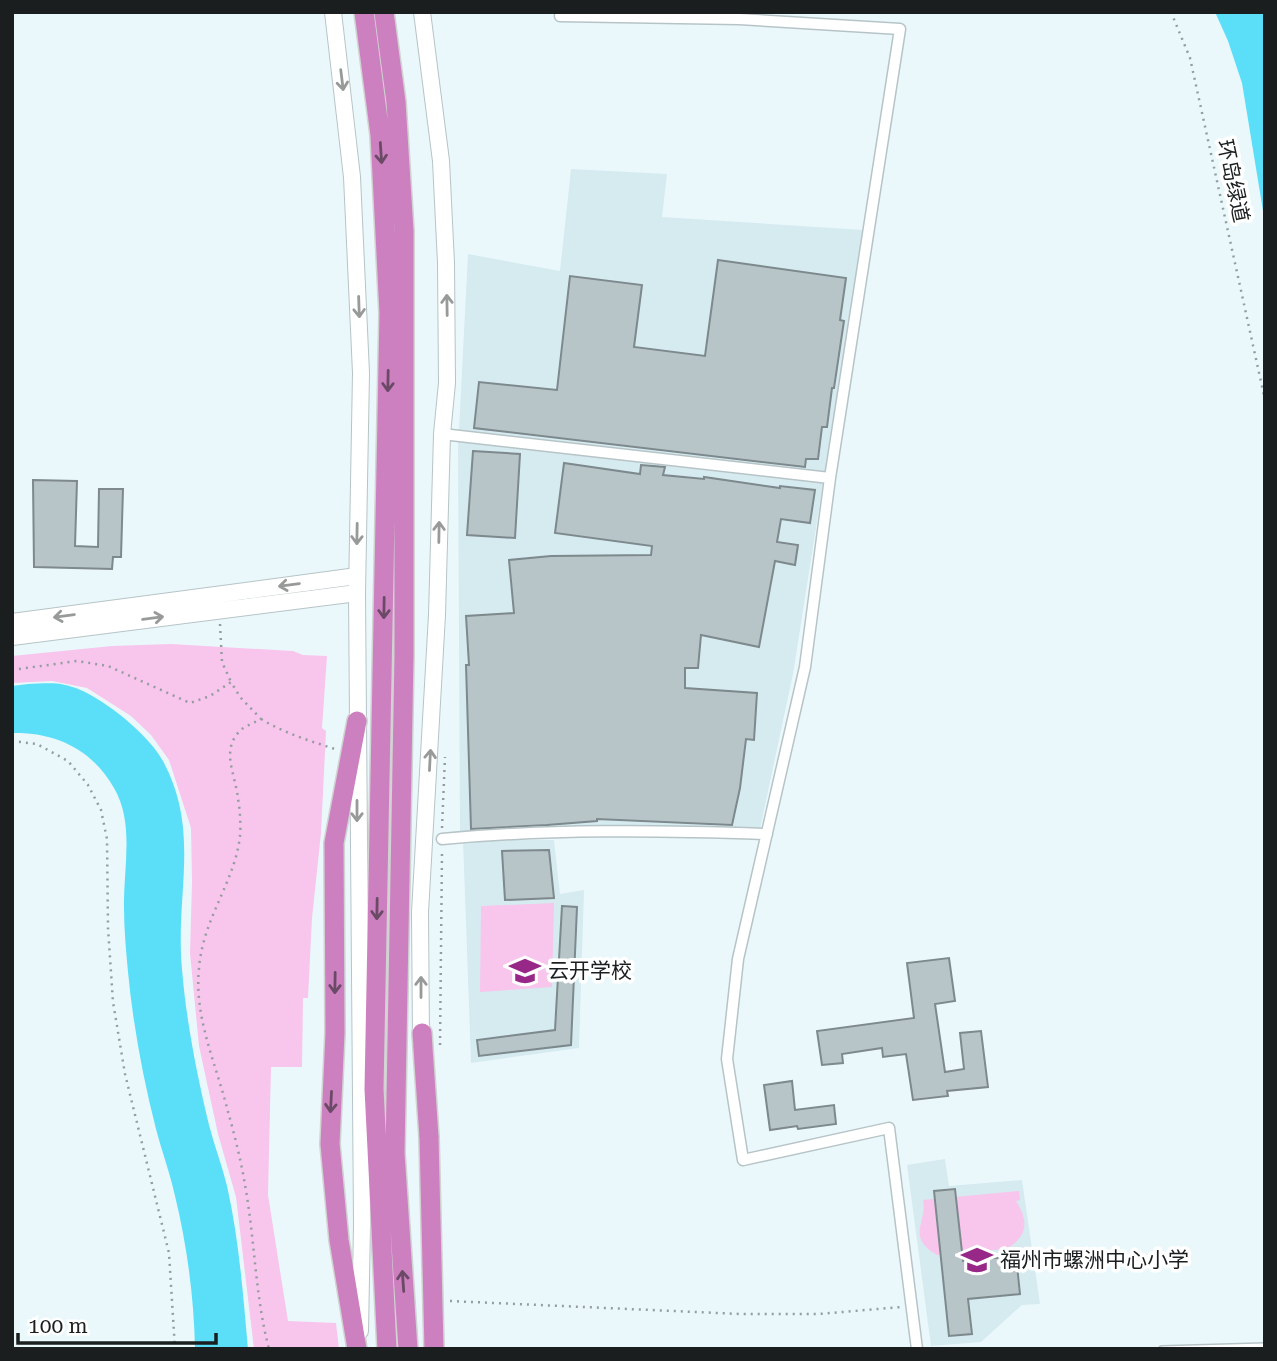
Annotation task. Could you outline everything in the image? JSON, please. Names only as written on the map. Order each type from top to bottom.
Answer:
[{"type":"highway","points":[[364,12],[380,135],[389,313],[374,1089],[387,1349]]},
{"type":"highway","points":[[384,12],[396,102],[404,231],[404,656],[396,1153],[408,1349]]},
{"type":"highway","points":[[357,721],[334,843],[335,1033],[330,1144],[339,1240],[359,1349]]},
{"type":"highway","points":[[422,1033],[429,1137],[432,1349]]},
{"type":"main road","points":[[333,12],[348,130],[359,300],[361,397],[357,585],[362,1225],[359,1349]]},
{"type":"main road","points":[[422,12],[437,124],[445,230],[447,383],[442,434],[437,615],[421,912],[420,1148],[426,1300],[432,1349]]},
{"type":"main road","points":[[12,636],[219,609],[357,585]]},
{"type":"main road","points":[[12,622],[357,585]]},
{"type":"street","points":[[560,16],[740,16],[900,29],[830,478],[805,667],[738,959],[727,1059],[743,1160],[889,1128],[917,1349]]},
{"type":"street","points":[[442,434],[830,478]]},
{"type":"street","points":[[442,839],[659,830],[766,834]]},
{"type":"lane","points":[[1161,1349],[1265,1346]]},
{"type":"path","name":"环岛绿道","points":[[1171,12],[1190,58],[1265,400]]},
{"type":"path","points":[[219,609],[221,651],[230,682],[240,697],[261,719],[275,727],[335,749]]},
{"type":"path","points":[[12,670],[77,661],[108,666],[190,703],[211,695],[230,682]]},
{"type":"path","points":[[261,719],[242,729],[231,746],[229,763],[239,797],[240,836],[233,868],[203,937],[198,970],[201,1013],[208,1050],[227,1107],[245,1185],[262,1321],[269,1349]]},
{"type":"path","points":[[12,741],[37,744],[68,761],[88,785],[101,810],[107,839],[108,928],[113,1002],[125,1074],[169,1253],[175,1349]]},
{"type":"path","points":[[440,1046],[445,758]]},
{"type":"path","points":[[426,1300],[740,1314],[819,1314],[911,1306]]},
{"type":"shaded area","points":[[571,169],[667,174],[662,217],[863,230],[793,674],[760,829],[460,834],[458,449],[468,254],[560,271]]},
{"type":"shaded area","points":[[171,644],[293,651],[303,655],[327,656],[322,728],[326,731],[321,833],[312,918],[308,998],[303,998],[302,1067],[271,1067],[268,1195],[288,1321],[336,1323],[339,1349],[254,1349],[236,1197],[218,1134],[199,1046],[190,953],[191,828],[169,760],[151,735],[131,716],[87,688],[52,681],[12,683],[12,656],[112,646]]},
{"type":"shaded area","name":"云开学校","points":[[463,840],[554,840],[560,894],[584,890],[579,1048],[471,1063]]},
{"type":"shaded area","points":[[554,903],[552,987],[480,992],[481,906]]},
{"type":"shaded area","name":"福州市螺洲中心小学","points":[[945,1159],[949,1186],[1022,1180],[1040,1304],[1022,1305],[981,1342],[931,1346],[907,1165]]},
{"type":"shaded area","points":[[1019,1191],[1020,1200],[1016,1201],[1023,1215],[1024,1228],[1019,1239],[1006,1249],[937,1255],[922,1242],[920,1229],[923,1200]]},
{"type":"water","points":[[1215,12],[1265,12],[1265,223],[1242,83]]},
{"type":"water","points":[[65,685],[91,695],[105,704],[134,726],[156,750],[174,787],[184,838],[181,941],[186,1008],[211,1133],[231,1206],[248,1349],[195,1349],[183,1233],[147,1090],[133,1012],[124,924],[127,847],[124,816],[114,788],[105,774],[83,753],[71,745],[43,736],[12,733],[12,686]]},
{"type":"building","points":[[718,260],[846,278],[840,320],[844,321],[834,388],[827,427],[822,427],[818,459],[806,459],[805,467],[474,428],[479,382],[557,390],[570,276],[642,285],[634,347],[705,356]]},
{"type":"building","points":[[473,451],[520,454],[515,538],[467,535]]},
{"type":"building","points":[[564,463],[640,474],[641,465],[665,467],[663,475],[815,490],[810,523],[781,519],[777,542],[798,545],[795,565],[775,561],[759,647],[701,635],[698,668],[685,668],[685,688],[757,693],[754,740],[746,739],[732,825],[597,819],[471,829],[466,616],[514,613],[509,560],[551,556],[651,555],[652,546],[555,533]]},
{"type":"building","points":[[33,480],[77,481],[75,546],[98,547],[99,489],[123,489],[121,557],[113,557],[112,569],[34,567]]},
{"type":"building","points":[[549,850],[554,898],[505,900],[502,851]]},
{"type":"building","points":[[562,906],[577,907],[571,1045],[479,1056],[477,1040],[555,1030]]},
{"type":"building","points":[[949,958],[955,1001],[935,1004],[945,1072],[964,1069],[960,1033],[981,1031],[988,1087],[947,1091],[948,1096],[913,1100],[906,1054],[883,1057],[882,1048],[842,1054],[843,1063],[822,1065],[817,1031],[914,1018],[907,963]]},
{"type":"building","points":[[792,1081],[795,1110],[834,1105],[836,1124],[770,1130],[764,1085]]},
{"type":"building","points":[[955,1189],[963,1261],[1016,1256],[1020,1294],[968,1299],[972,1334],[949,1336],[934,1191]]},
{"type":"place","name":"云开学校","points":[[525,971]]},
{"type":"place","name":"福州市螺洲中心小学","points":[[977,1260]]}]
